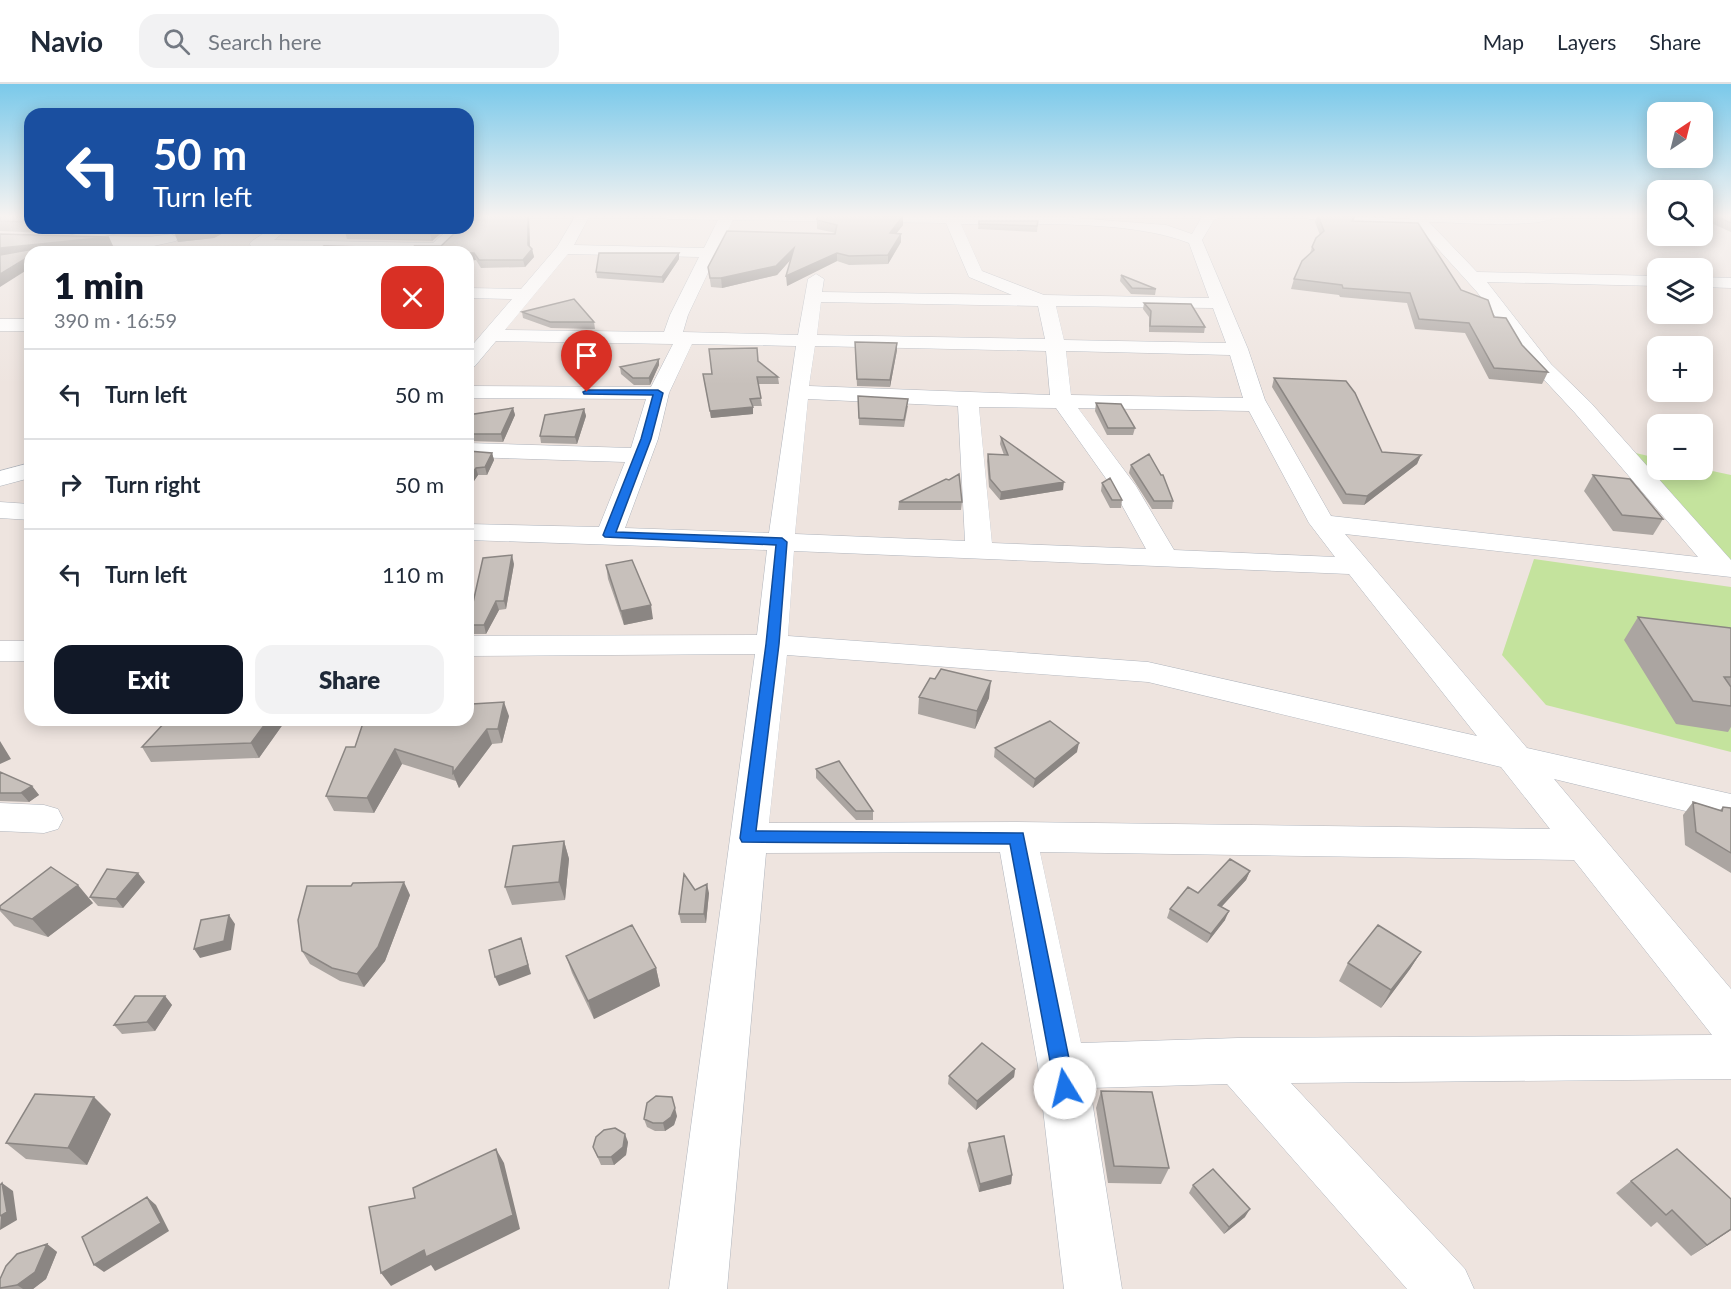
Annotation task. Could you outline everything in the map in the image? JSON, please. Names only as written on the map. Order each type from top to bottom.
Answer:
[{"type":"street","points":[[474,355],[545,271]]},
{"type":"street","points":[[609,535],[640,455],[658,393],[678,338],[679,315],[701,271]]},
{"type":"street","points":[[974,271],[975,274],[1046,302]]},
{"type":"street","points":[[1207,271],[1238,349],[1256,405],[1322,523],[1731,1023]]},
{"type":"street","points":[[1467,271],[1544,368],[1727,568]]},
{"type":"street","points":[[1472,277],[1647,281]]},
{"type":"street","points":[[1713,282],[1731,283]]},
{"type":"street","points":[[698,1289],[772,644],[798,392],[814,288],[1046,302],[1219,303]]},
{"type":"street","points":[[474,293],[526,294]]},
{"type":"street","points":[[1046,302],[1055,344],[1061,400],[1124,486],[1165,558]]},
{"type":"street","points":[[0,325],[24,325]]},
{"type":"street","points":[[474,333],[805,342],[1055,344],[1238,349]]},
{"type":"street","points":[[474,392],[658,393]]},
{"type":"street","points":[[798,392],[968,400],[1256,405]]},
{"type":"street","points":[[968,400],[979,550]]},
{"type":"street","points":[[474,450],[640,455]]},
{"type":"street","points":[[0,479],[24,472]]},
{"type":"street","points":[[0,510],[24,512]]},
{"type":"street","points":[[1322,523],[1727,568]]},
{"type":"street","points":[[474,532],[609,535],[1357,566]]},
{"type":"street","points":[[474,646],[772,644],[1148,672],[1731,808]]},
{"type":"street","points":[[0,651],[24,651]]},
{"type":"street","points":[[0,817],[44,819]]},
{"type":"street","points":[[748,838],[1017,837],[1586,845]]},
{"type":"street","points":[[1017,837],[1062,1066],[1093,1289]]},
{"type":"street","points":[[1062,1066],[1238,1061],[1731,1057]]},
{"type":"street","points":[[1238,1061],[1446,1289]]},
{"type":"green space","points":[[1627,451],[1647,456],[1647,473]]},
{"type":"green space","points":[[1713,471],[1731,475],[1731,563],[1654,480],[1713,480]]},
{"type":"green space","points":[[1534,559],[1731,587],[1731,752],[1546,705],[1502,655]]},
{"type":"building","points":[[596,271],[666,271],[662,277]]},
{"type":"building","points":[[709,271],[752,271],[721,278],[710,278]]},
{"type":"building","points":[[1297,271],[1449,271],[1461,290],[1488,300],[1494,317],[1506,318],[1522,345],[1548,372],[1494,368],[1469,323],[1419,319],[1410,293],[1343,288],[1342,285],[1294,279]]},
{"type":"building","points":[[1121,275],[1156,289],[1132,288]]},
{"type":"building","points":[[574,299],[594,322],[550,322],[522,312]]},
{"type":"building","points":[[1144,303],[1191,304],[1205,327],[1150,326],[1151,311]]},
{"type":"building","points":[[855,342],[897,343],[890,380],[857,379]]},
{"type":"building","points":[[757,348],[758,361],[778,377],[757,377],[761,398],[750,399],[753,407],[710,411],[703,374],[712,374],[709,349]]},
{"type":"building","points":[[659,359],[649,378],[633,378],[620,367]]},
{"type":"building","points":[[1274,378],[1346,381],[1355,393],[1382,452],[1421,455],[1367,496],[1346,494]]},
{"type":"building","points":[[858,396],[908,399],[904,420],[859,418]]},
{"type":"building","points":[[1096,403],[1121,404],[1135,428],[1108,428]]},
{"type":"building","points":[[513,408],[501,434],[474,434],[474,414]]},
{"type":"building","points":[[584,409],[575,437],[540,436],[545,415]]},
{"type":"building","points":[[1001,437],[1064,482],[1001,492],[990,479],[988,454],[1008,455]]},
{"type":"building","points":[[474,452],[492,453],[485,467],[476,468],[474,471]]},
{"type":"building","points":[[1149,454],[1163,475],[1173,501],[1154,501],[1131,465]]},
{"type":"building","points":[[959,474],[962,502],[899,502],[946,479],[949,480]]},
{"type":"building","points":[[1593,475],[1630,479],[1663,519],[1622,515]]},
{"type":"building","points":[[1110,478],[1122,500],[1112,500],[1102,483]]},
{"type":"building","points":[[512,555],[504,601],[496,601],[484,625],[474,625],[474,598],[483,558]]},
{"type":"building","points":[[632,560],[651,605],[621,611],[606,565]]},
{"type":"building","points":[[1638,617],[1731,628],[1731,677],[1724,677],[1731,687],[1731,706],[1693,701]]},
{"type":"building","points":[[941,669],[991,681],[977,711],[919,697],[930,678],[935,679]]},
{"type":"building","points":[[504,702],[498,729],[487,729],[453,773],[453,767],[395,749],[367,798],[326,796],[346,747],[355,747],[362,726],[474,726],[474,704]]},
{"type":"building","points":[[1050,721],[1079,743],[1035,779],[995,748]]},
{"type":"building","points":[[161,726],[264,726],[251,743],[142,747]]},
{"type":"building","points":[[839,761],[873,811],[856,811],[816,769]]},
{"type":"building","points":[[0,772],[32,786],[21,793],[0,793]]},
{"type":"building","points":[[1693,802],[1722,811],[1723,807],[1731,808],[1731,853],[1696,832]]},
{"type":"building","points":[[564,841],[559,882],[505,887],[513,846]]},
{"type":"building","points":[[1230,859],[1250,871],[1218,905],[1229,911],[1211,934],[1170,909],[1188,887],[1198,893]]},
{"type":"building","points":[[51,867],[78,885],[32,919],[0,909],[0,906]]},
{"type":"building","points":[[107,869],[138,873],[116,899],[90,897]]},
{"type":"building","points":[[684,874],[695,890],[707,884],[704,914],[679,914]]},
{"type":"building","points":[[404,882],[378,947],[357,974],[332,968],[302,951],[298,920],[307,886],[351,886],[353,883]]},
{"type":"building","points":[[229,915],[224,941],[194,949],[201,920]]},
{"type":"building","points":[[632,925],[656,968],[588,1001],[566,956]]},
{"type":"building","points":[[1378,925],[1421,952],[1391,990],[1348,963]]},
{"type":"building","points":[[521,938],[528,965],[495,977],[489,950]]},
{"type":"building","points":[[135,996],[165,996],[147,1022],[114,1025]]},
{"type":"building","points":[[982,1043],[1015,1069],[977,1101],[949,1076]]},
{"type":"building","points":[[1101,1091],[1152,1092],[1169,1168],[1114,1166]]},
{"type":"building","points":[[35,1094],[94,1097],[68,1148],[6,1143]]},
{"type":"building","points":[[656,1096],[672,1097],[675,1108],[671,1117],[663,1123],[653,1123],[644,1119],[647,1103]]},
{"type":"building","points":[[615,1128],[625,1134],[623,1147],[611,1157],[598,1157],[593,1147],[596,1137],[604,1130]]},
{"type":"building","points":[[1004,1136],[1012,1175],[980,1184],[969,1143]]},
{"type":"building","points":[[496,1149],[513,1215],[426,1257],[424,1250],[381,1273],[369,1207],[415,1198],[413,1188]]},
{"type":"building","points":[[1677,1149],[1731,1199],[1731,1229],[1707,1245],[1672,1210],[1666,1215],[1631,1181]]},
{"type":"building","points":[[1213,1169],[1250,1209],[1229,1227],[1193,1185]]},
{"type":"building","points":[[2,1183],[7,1212],[0,1216],[0,1185]]},
{"type":"building","points":[[147,1197],[161,1223],[94,1265],[82,1237]]},
{"type":"building","points":[[47,1244],[35,1272],[17,1285],[0,1288],[0,1279],[6,1266],[17,1254]]},
{"type":"route","points":[[587,392],[658,393],[646,439],[609,535],[782,542],[748,838],[1017,837],[1065,1088]]}]
